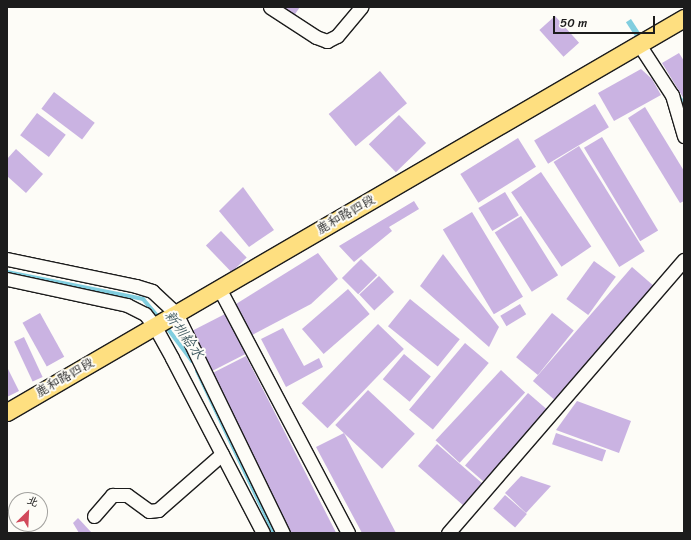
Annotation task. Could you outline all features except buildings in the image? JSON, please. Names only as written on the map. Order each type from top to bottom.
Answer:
[{"type":"main road","name":"鹿和路四段","points":[[7,412],[155,327],[219,288],[640,46],[684,18]]},
{"type":"street","points":[[270,7],[316,37],[327,41],[337,36],[361,7]]},
{"type":"street","points":[[640,46],[672,95],[684,136]]},
{"type":"street","points":[[7,260],[152,291],[176,313],[283,533]]},
{"type":"street","points":[[448,533],[684,260]]},
{"type":"street","points":[[7,279],[127,305],[144,314],[155,327],[263,533]]},
{"type":"street","points":[[219,288],[348,533]]},
{"type":"street","points":[[94,516],[112,495],[127,495],[149,510],[158,510],[222,454]]},
{"type":"water","points":[[631,19],[684,101],[679,104],[626,22]]},
{"type":"waterway","name":"新圳給水","points":[[7,272],[143,299],[159,318]]},
{"type":"waterway","name":"新圳給水","points":[[165,325],[192,361]]},
{"type":"waterway","name":"新圳給水","points":[[197,371],[274,533]]}]
